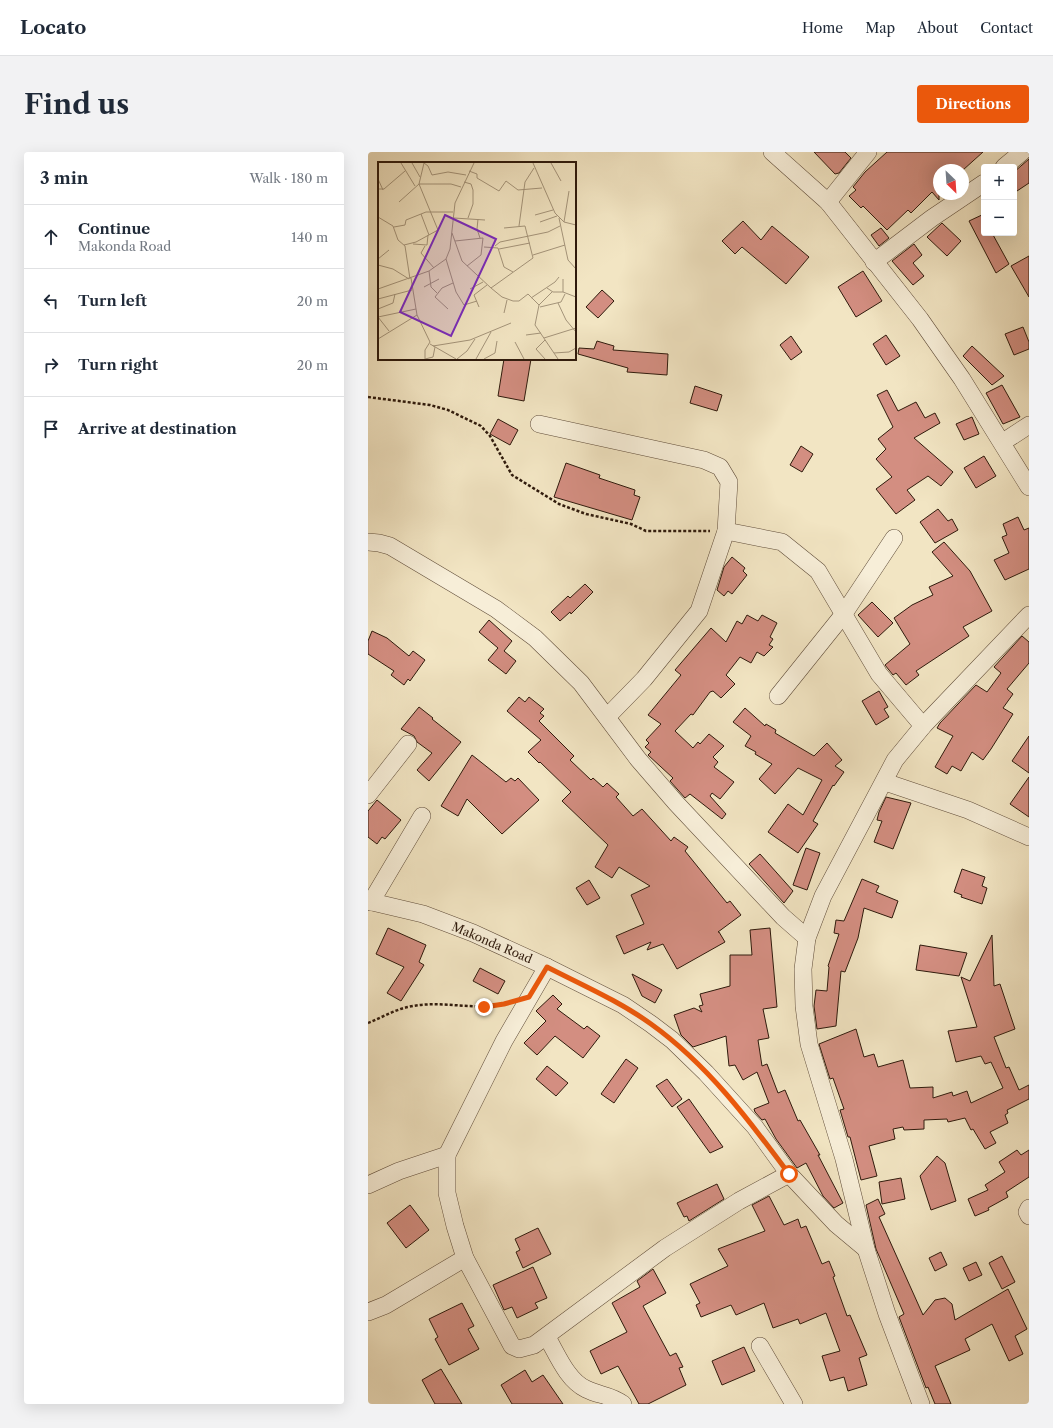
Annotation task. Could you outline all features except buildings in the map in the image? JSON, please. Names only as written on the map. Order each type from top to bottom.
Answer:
[{"type":"street","points":[[772,152],[828,202],[920,319],[962,379],[1003,442],[1029,487]]},
{"type":"street","points":[[828,202],[868,152]]},
{"type":"street","points":[[1008,164],[1022,152]]},
{"type":"street","points":[[874,262],[932,218],[981,185]]},
{"type":"street","points":[[539,424],[704,460],[720,467],[729,482],[726,531],[698,611],[644,679],[607,717]]},
{"type":"street","points":[[1003,442],[1029,425]]},
{"type":"street","points":[[726,531],[782,542],[818,571],[878,674],[923,726]]},
{"type":"street","points":[[778,696],[843,615],[894,538]]},
{"type":"street","points":[[368,542],[390,546],[519,625],[535,638],[581,683],[638,759],[676,803],[783,917],[807,938]]},
{"type":"street","points":[[920,1404],[887,1314],[866,1249],[844,1159],[809,1044],[804,1006],[803,969],[807,938],[823,896],[849,844],[885,782],[895,760],[923,726],[1029,615]]},
{"type":"street","points":[[368,795],[408,744]]},
{"type":"street","points":[[885,782],[968,810],[1029,837]]},
{"type":"street","points":[[370,901],[422,816]]},
{"type":"street","name":"Makonda Road","points":[[370,901],[423,914],[473,933],[547,967],[623,1005],[672,1040],[706,1073],[755,1127],[789,1174],[836,1224],[866,1249]]},
{"type":"street","points":[[547,967],[504,1041],[447,1155],[447,1193],[454,1226],[465,1258],[512,1346],[519,1350],[526,1349],[546,1337],[671,1244],[739,1201],[789,1174]]},
{"type":"street","points":[[368,1185],[399,1171],[447,1155]]},
{"type":"street","points":[[1029,1208],[1027,1212],[1029,1216]]},
{"type":"street","points":[[368,1312],[386,1304],[465,1258]]},
{"type":"street","points":[[546,1337],[576,1383],[590,1391],[613,1397],[623,1404]]},
{"type":"street","points":[[760,1346],[794,1404]]},
{"type":"path","points":[[368,397],[430,405],[448,410],[481,426],[490,436],[512,474],[566,506],[586,514],[631,524],[646,531],[726,531]]},
{"type":"path","points":[[368,1023],[409,1006],[435,1005],[484,1007],[504,1004],[529,997]]},
{"type":"route","points":[[484,1007],[504,1004],[529,997],[547,967],[623,1005],[672,1040],[706,1073],[755,1127],[789,1174]]}]
